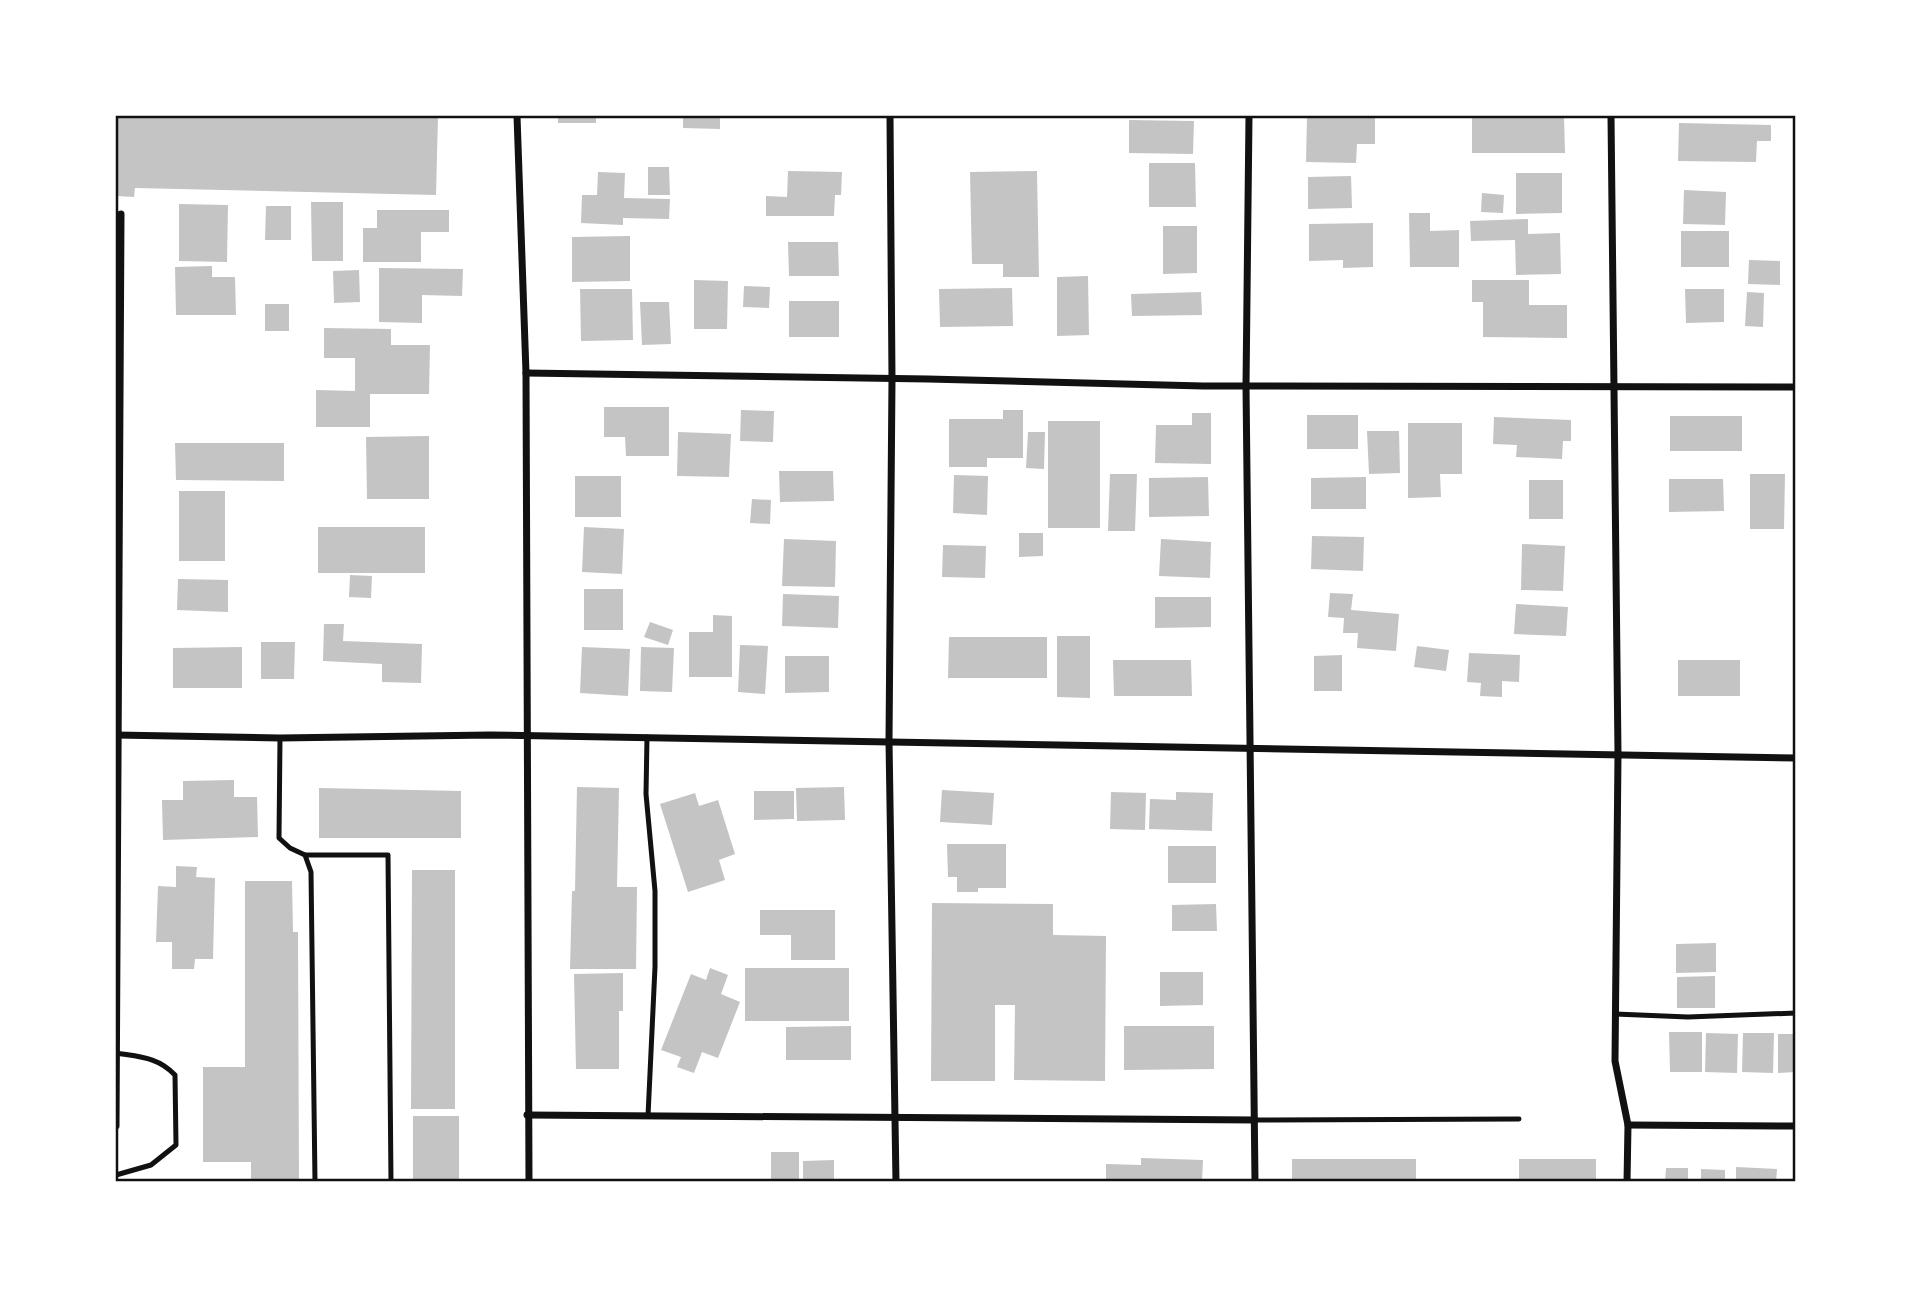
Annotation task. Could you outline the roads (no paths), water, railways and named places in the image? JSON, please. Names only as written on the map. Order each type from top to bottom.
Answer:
[{"type":"street","points":[[517,116],[526,373],[529,1181]]},
{"type":"street","points":[[890,116],[892,379],[889,741],[896,1181]]},
{"type":"street","points":[[1249,116],[1246,386],[1255,1181]]},
{"type":"street","points":[[1611,116],[1618,754],[1615,1061],[1628,1125],[1627,1181]]},
{"type":"street","points":[[116,1126],[121,214]]},
{"type":"street","points":[[526,373],[1246,386],[1796,387]]},
{"type":"street","points":[[117,735],[647,737],[1796,758]]},
{"type":"street","points":[[527,1115],[1255,1120]]},
{"type":"street","points":[[1628,1125],[1796,1126]]},
{"type":"lane","points":[[280,737],[279,838],[304,855],[387,855],[391,1181]]},
{"type":"lane","points":[[647,737],[646,794],[655,904],[648,1116]]},
{"type":"lane","points":[[304,855],[311,872],[315,1181]]},
{"type":"lane","points":[[1615,1013],[1688,1017],[1796,1013]]},
{"type":"lane","points":[[116,1053],[164,1064],[175,1075],[176,1145],[151,1165],[116,1175]]},
{"type":"lane","points":[[1255,1120],[1519,1119]]}]
